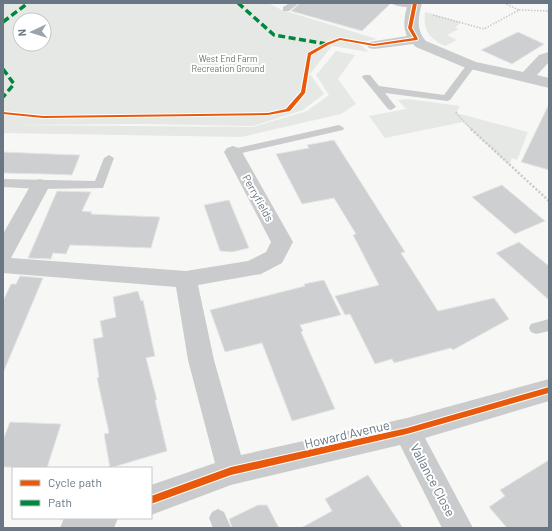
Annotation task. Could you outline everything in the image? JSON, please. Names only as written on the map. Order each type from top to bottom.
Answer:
[{"type":"street","points":[[414,6],[410,28],[416,39],[421,44],[471,65],[549,83]]},
{"type":"street","points":[[374,45],[416,39]]},
{"type":"street","points":[[527,78],[544,58],[549,57]]},
{"type":"street","name":"Perryfields","points":[[3,265],[186,279],[253,268],[274,257],[282,242],[234,152]]},
{"type":"street","points":[[3,253],[40,185]]},
{"type":"street","points":[[186,279],[201,360],[231,471]]},
{"type":"street","name":"Howard Avenue","points":[[152,500],[231,471],[407,431],[549,390]]},
{"type":"street","name":"Vallance Close","points":[[407,431],[458,528]]},
{"type":"street","points":[[75,528],[100,519]]},
{"type":"lane","points":[[286,9],[295,3]]},
{"type":"lane","points":[[395,3],[414,6]]},
{"type":"lane","points":[[378,89],[447,98],[471,65]]},
{"type":"lane","points":[[367,77],[391,107]]},
{"type":"lane","name":"Perryfields","points":[[234,152],[339,128]]},
{"type":"lane","points":[[3,182],[40,185],[99,185],[109,158]]},
{"type":"path","points":[[504,3],[519,10],[549,11]]},
{"type":"path","points":[[414,6],[484,29],[519,10]]},
{"type":"path","points":[[447,98],[460,106],[456,113],[463,122],[549,201]]},
{"type":"green space","name":"West End Farm Recreation Ground","points":[[3,3],[268,3],[282,10],[377,39],[358,43],[369,52],[332,46],[310,74],[324,94],[303,110],[253,126],[141,124],[7,125],[253,127],[307,111],[329,95],[316,75],[336,51],[355,55],[338,79],[356,104],[341,114],[241,137],[3,133]]},
{"type":"green space","points":[[425,12],[461,22],[455,28],[459,29],[447,35],[457,40],[445,46],[431,37],[426,29]]},
{"type":"green space","points":[[408,99],[460,106],[456,113],[528,132],[517,160],[512,158],[509,165],[463,122],[385,138],[369,116],[406,109],[398,100]]},
{"type":"building","points":[[300,3],[390,4],[362,31],[291,11]]},
{"type":"building","points":[[518,32],[544,44],[512,64],[481,50]]},
{"type":"building","points":[[549,104],[549,170],[521,162]]},
{"type":"building","points":[[334,140],[405,252],[401,253],[438,311],[494,298],[509,319],[453,350],[451,348],[394,363],[392,359],[375,364],[350,314],[345,315],[335,296],[379,285],[353,235],[356,234],[334,198],[302,204],[276,154],[309,148],[307,145]]},
{"type":"building","points":[[3,152],[80,155],[72,175],[3,173]]},
{"type":"building","points":[[502,185],[545,221],[515,234],[472,197]]},
{"type":"building","points":[[57,191],[91,192],[82,211],[92,212],[91,214],[160,217],[151,248],[70,245],[66,254],[53,253],[51,259],[28,258]]},
{"type":"building","points":[[229,200],[249,248],[232,252],[220,251],[204,205]]},
{"type":"building","points":[[519,242],[549,266],[549,300],[496,253]]},
{"type":"building","points":[[20,276],[43,278],[3,373],[3,301],[11,284],[16,284]]},
{"type":"building","points":[[324,280],[341,315],[300,325],[303,331],[301,332],[335,409],[292,421],[262,343],[225,352],[210,310],[305,286],[304,284]]},
{"type":"building","points":[[138,291],[141,301],[143,300],[155,356],[146,358],[157,400],[155,400],[167,451],[110,467],[104,434],[109,433],[97,378],[99,377],[93,339],[103,337],[100,321],[116,317],[113,297]]},
{"type":"building","points":[[10,422],[61,424],[47,467],[3,467],[3,440]]},
{"type":"building","points":[[549,460],[549,528],[507,528],[489,507],[505,496],[500,490]]},
{"type":"building","points":[[368,475],[403,528],[301,528],[332,511],[325,499]]},
{"type":"building","points":[[258,505],[267,505],[279,528],[232,528],[229,519]]},
{"type":"marked path","points":[[3,22],[28,3]]},
{"type":"marked path","points":[[238,3],[274,35],[327,44]]},
{"type":"marked path","points":[[3,69],[14,84],[3,97]]},
{"type":"cycle path","points":[[3,113],[43,117],[268,114],[288,110],[303,92],[309,54],[340,39],[374,45],[416,39],[410,28],[415,3]]},
{"type":"cycle path","points":[[152,500],[231,471],[407,431],[549,390]]}]
